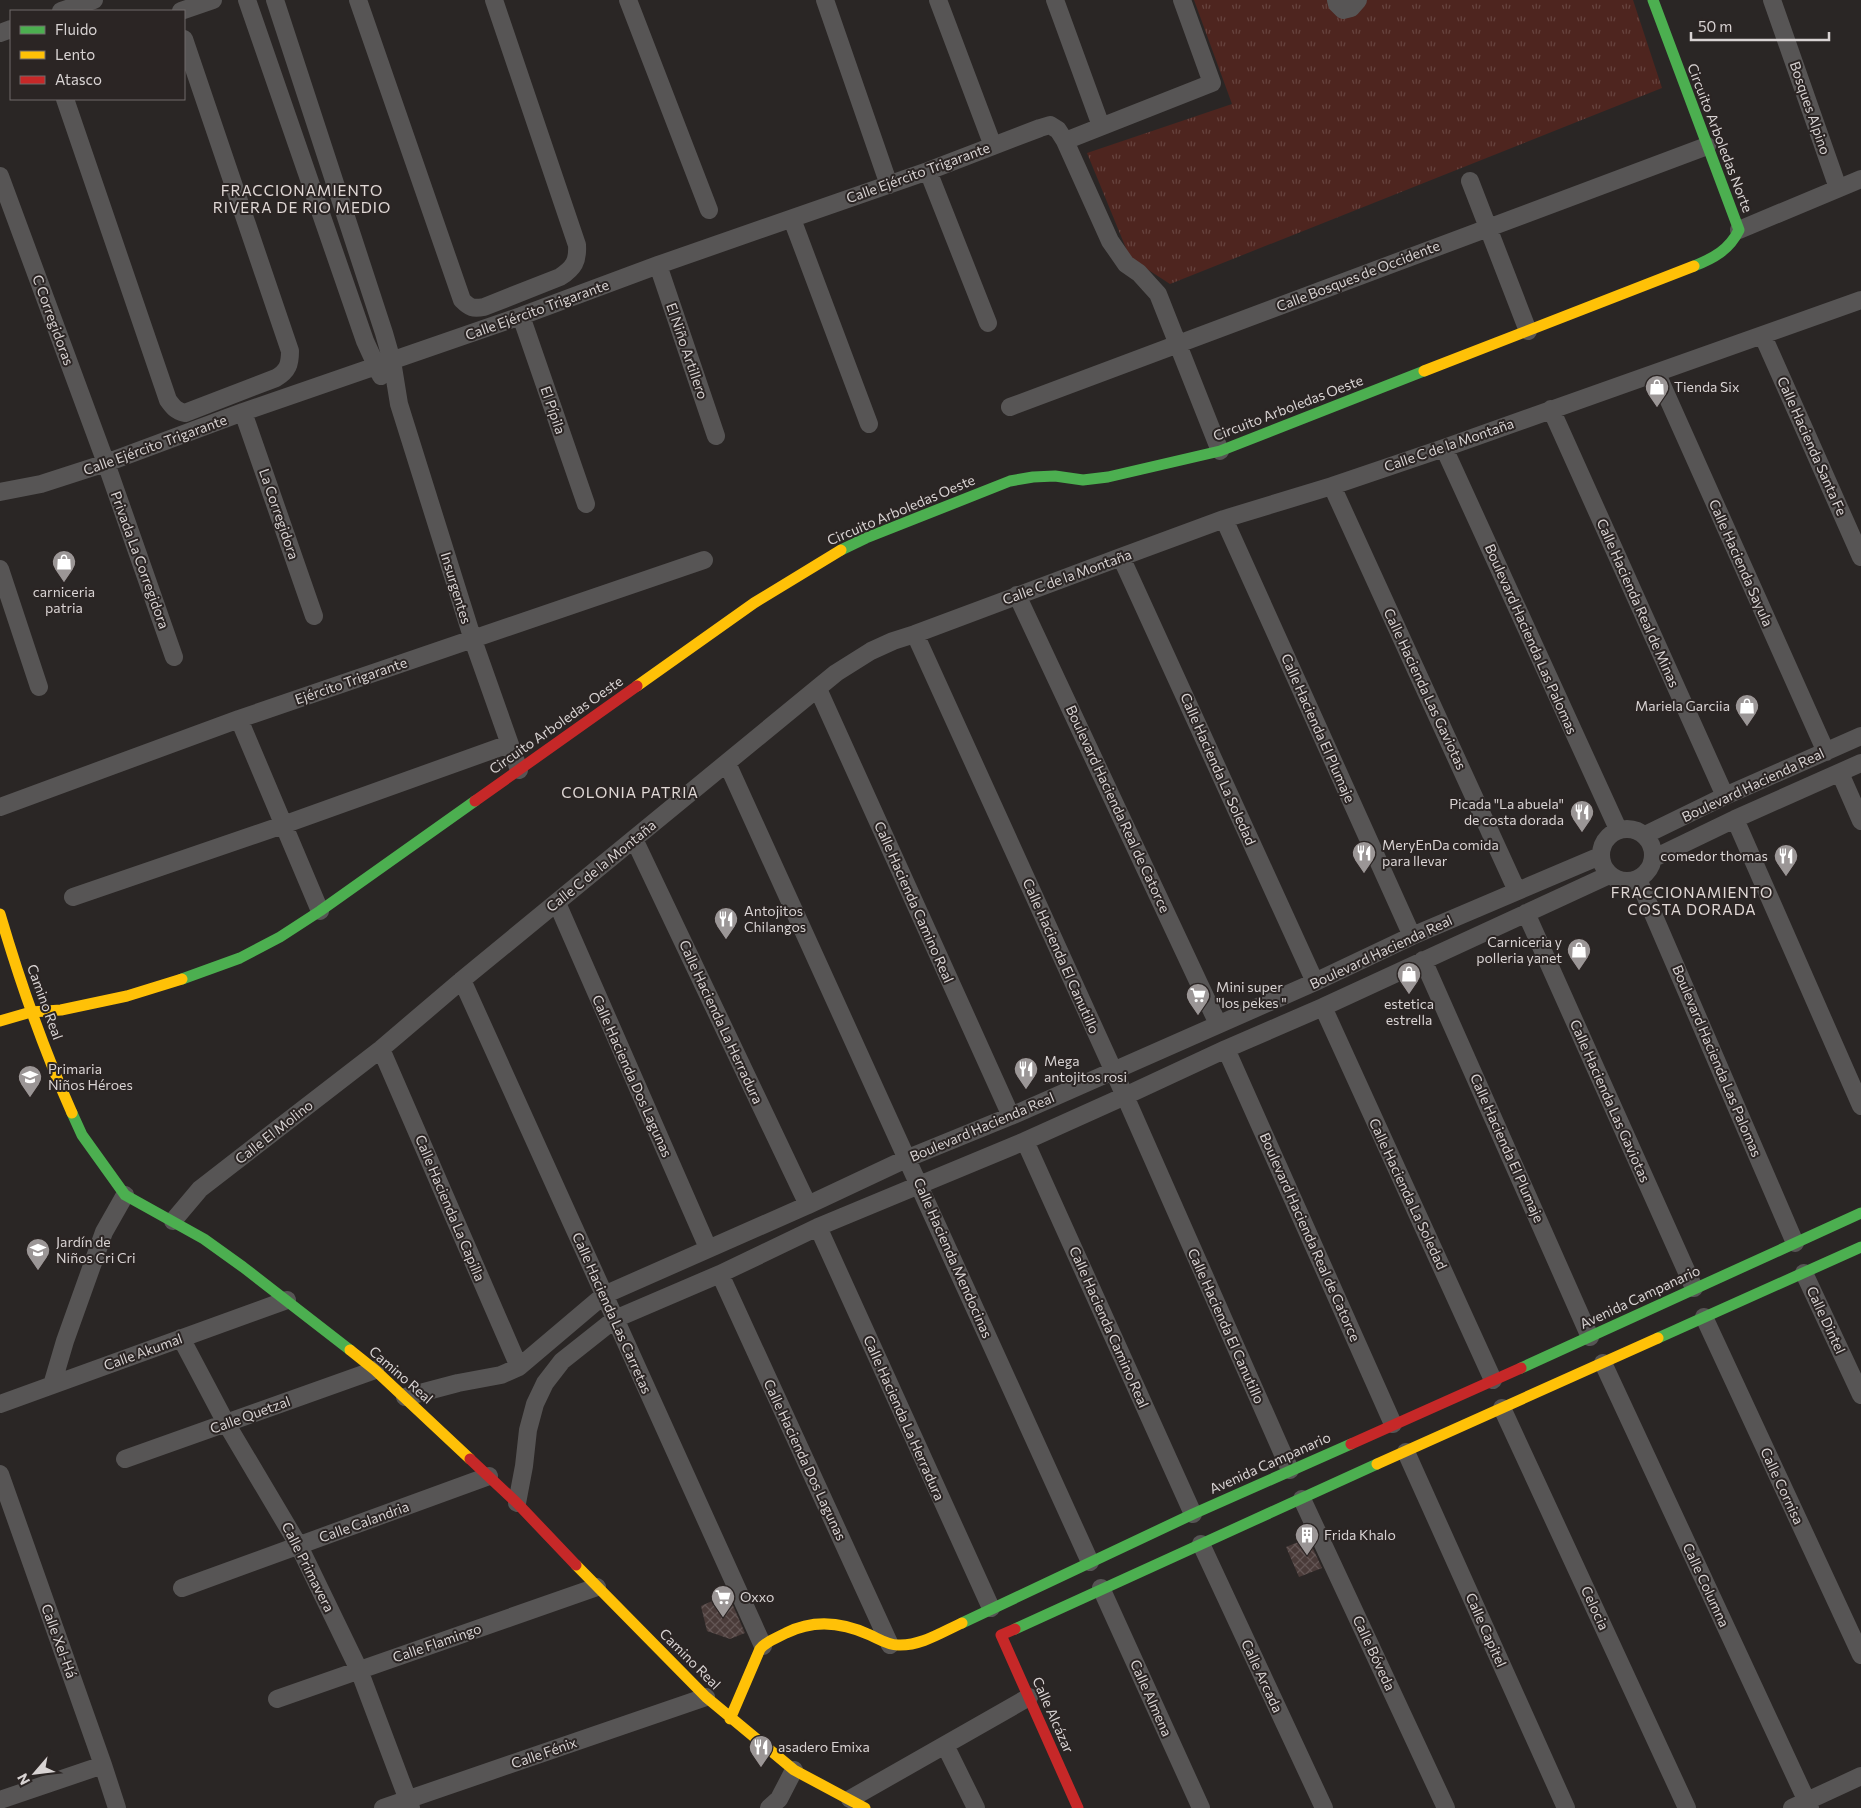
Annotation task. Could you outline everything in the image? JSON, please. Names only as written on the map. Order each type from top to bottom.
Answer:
[{"type":"street","points":[[65,10],[94,0]]},
{"type":"street","points":[[184,10],[214,0]]},
{"type":"street","points":[[247,0],[365,341],[384,364]]},
{"type":"street","points":[[275,0],[384,364]]},
{"type":"street","points":[[358,0],[462,300],[468,307],[474,309],[484,307],[570,271],[576,264],[578,254],[577,245],[494,0]]},
{"type":"street","points":[[628,0],[709,210]]},
{"type":"street","points":[[825,0],[889,185]]},
{"type":"street","points":[[938,0],[993,146]]},
{"type":"street","points":[[1055,0],[1101,126]]},
{"type":"street","points":[[1182,0],[1212,83],[1065,141],[1110,241],[1126,264],[1139,273],[1158,294],[1220,451]]},
{"type":"street","points":[[1336,0],[1343,10],[1351,8],[1358,0]]},
{"type":"street","name":"Circuito Arboledas Norte","points":[[1653,0],[1739,230]]},
{"type":"street","name":"Bosques Alpino","points":[[1772,0],[1838,188]]},
{"type":"street","points":[[64,100],[172,407],[185,413],[276,378],[285,372],[288,367],[290,351],[185,43]]},
{"type":"street","name":"Calle Ejército Trigarante","points":[[0,492],[41,484],[106,463],[243,412],[889,185],[1040,128],[1050,125],[1058,130],[1065,141]]},
{"type":"street","name":"Calle Bosques de Occidente","points":[[1010,407],[1707,146]]},
{"type":"street","points":[[928,171],[988,323]]},
{"type":"street","name":"C Corregidoras","points":[[0,176],[106,463]]},
{"type":"street","points":[[1739,230],[1861,180]]},
{"type":"street","points":[[1470,181],[1528,331]]},
{"type":"street","points":[[792,219],[869,424]]},
{"type":"street","name":"Circuito Arboledas Oeste","points":[[0,1021],[32,1012],[61,1010],[111,1000],[206,972],[240,958],[280,937],[320,911],[754,603],[828,557],[866,538],[1010,481],[1055,476],[1083,480],[1108,477],[1220,451],[1708,260],[1725,251],[1733,243],[1739,230]]},
{"type":"street","name":"El Niño Artillero","points":[[658,265],[716,436]]},
{"type":"street","name":"Calle C de la Montaña","points":[[380,1049],[836,673],[871,651],[893,641],[1224,519],[1332,486],[1444,448],[1551,409],[1657,374],[1861,300]]},
{"type":"street","name":"El Pípila","points":[[520,316],[586,504]]},
{"type":"street","name":"Calle Hacienda Santa Fe","points":[[1763,336],[1861,556]]},
{"type":"street","name":"Insurgentes","points":[[384,364],[399,404],[473,640],[519,770]]},
{"type":"street","name":"Calle Hacienda Sayula","points":[[1657,374],[1826,752]]},
{"type":"street","name":"Calle Hacienda Real de Minas","points":[[1551,409],[1725,796]]},
{"type":"street","name":"La Corregidora","points":[[243,412],[314,616]]},
{"type":"street","name":"Boulevard Hacienda Las Palomas","points":[[1444,448],[1618,829]]},
{"type":"street","name":"Privada La Corregidora","points":[[106,463],[174,657]]},
{"type":"street","name":"Calle Hacienda Las Gaviotas","points":[[1332,486],[1517,891]]},
{"type":"street","name":"Calle Hacienda El Plumaje","points":[[1224,519],[1412,936]]},
{"type":"street","name":"Calle Hacienda La Soledad","points":[[1121,557],[1315,982]]},
{"type":"street","name":"Ejército Trigarante","points":[[0,807],[239,719],[704,560]]},
{"type":"street","points":[[0,569],[39,687]]},
{"type":"street","name":"Boulevard Hacienda Real de Catorce","points":[[1018,595],[1218,1024]]},
{"type":"street","name":"Calle Hacienda El Canutillo","points":[[915,634],[1125,1096],[1290,1470]]},
{"type":"street","name":"Calle Hacienda Camino Real","points":[[818,689],[1011,1116]]},
{"type":"street","points":[[239,719],[320,911]]},
{"type":"street","name":"Boulevard Hacienda Real","points":[[1645,836],[1725,796],[1861,736]]},
{"type":"street","points":[[73,898],[283,826],[510,744]]},
{"type":"street","name":"Calle Hacienda Mendocinas","points":[[727,763],[1090,1562]]},
{"type":"street","name":"Boulevard Hacienda Real","points":[[1654,858],[1735,818],[1861,763]]},
{"type":"street","points":[[1840,773],[1861,821]]},
{"type":"street","points":[[1735,818],[1861,1106]]},
{"type":"street","points":[[1632,828],[1645,836],[1652,846],[1654,858],[1649,870],[1638,879],[1628,881],[1618,880],[1609,874],[1603,866],[1600,856],[1602,845],[1608,835],[1618,829],[1632,828]]},
{"type":"street","name":"Calle Hacienda La Herradura","points":[[634,839],[808,1205]]},
{"type":"street","name":"Boulevard Hacienda Real","points":[[404,1397],[458,1383],[501,1375],[519,1367],[604,1296],[908,1158],[1011,1116],[1315,982],[1412,936],[1600,856]]},
{"type":"street","name":"Boulevard Hacienda Real","points":[[517,1503],[528,1430],[535,1404],[545,1383],[562,1361],[615,1319],[720,1274],[818,1227],[1025,1141],[1323,1007],[1609,874]]},
{"type":"street","name":"Boulevard Hacienda Las Palomas","points":[[1638,879],[1795,1243]]},
{"type":"street","name":"Calle Hacienda Dos Lagunas","points":[[557,903],[708,1248]]},
{"type":"street","name":"Calle Hacienda Las Gaviotas","points":[[1526,913],[1694,1288]]},
{"type":"street","name":"Camino Real","points":[[0,914],[19,978],[60,1086],[82,1135],[105,1170],[125,1195],[204,1239],[287,1300],[375,1370],[517,1503],[597,1587],[730,1719],[794,1770],[850,1798],[865,1808]]},
{"type":"street","name":"Calle Hacienda El Plumaje","points":[[1423,960],[1590,1337]]},
{"type":"street","name":"Calle Hacienda Las Carretas","points":[[462,980],[763,1646]]},
{"type":"street","name":"Calle Hacienda La Soledad","points":[[1323,1007],[1493,1380]]},
{"type":"street","name":"Calle El Molino","points":[[173,1222],[200,1189],[380,1049]]},
{"type":"street","name":"Calle Hacienda La Capilla","points":[[380,1049],[519,1367]]},
{"type":"street","name":"Boulevard Hacienda Real de Catorce","points":[[1226,1049],[1393,1424]]},
{"type":"street","name":"Calle Hacienda Camino Real","points":[[1025,1141],[1193,1514]]},
{"type":"street","points":[[52,1385],[65,1341],[104,1232],[125,1195]]},
{"type":"street","name":"Avenida Campanario","points":[[763,1646],[785,1633],[821,1622],[843,1624],[890,1645],[905,1646],[918,1643],[1193,1514],[1590,1337],[1861,1213]]},
{"type":"street","name":"Calle Hacienda La Herradura","points":[[818,1227],[991,1608]]},
{"type":"street","points":[[1101,1588],[1861,1247]]},
{"type":"street","name":"Calle Dintel","points":[[1804,1272],[1861,1395]]},
{"type":"street","name":"Calle Hacienda Dos Lagunas","points":[[720,1274],[890,1645]]},
{"type":"street","name":"Calle Akumal","points":[[0,1404],[287,1300]]},
{"type":"street","name":"Calle Cornisa","points":[[1704,1317],[1861,1655]]},
{"type":"street","name":"Calle Primavera","points":[[181,1338],[226,1423],[299,1546],[359,1670],[409,1804]]},
{"type":"street","name":"Calle Columna","points":[[1603,1363],[1803,1806]]},
{"type":"street","name":"Calle Quetzal","points":[[125,1459],[375,1370]]},
{"type":"street","name":"Celocia","points":[[1502,1408],[1687,1808]]},
{"type":"street","name":"Calle Capitel","points":[[1406,1452],[1566,1808]]},
{"type":"street","name":"Calle Xel-Há","points":[[0,1474],[104,1765],[117,1808]]},
{"type":"street","name":"Calle Calandria","points":[[182,1588],[489,1476]]},
{"type":"street","name":"Calle Bóveda","points":[[1302,1498],[1446,1808]]},
{"type":"street","name":"Calle Arcada","points":[[1201,1544],[1324,1808]]},
{"type":"street","name":"Calle Flamingo","points":[[278,1698],[597,1587]]},
{"type":"street","name":"Calle Alcázar","points":[[1078,1808],[1001,1635],[1101,1588]]},
{"type":"street","name":"Calle Almena","points":[[1101,1588],[1201,1808]]},
{"type":"street","points":[[730,1719],[754,1661],[763,1646]]},
{"type":"street","name":"Calle Fénix","points":[[383,1808],[409,1804],[706,1697]]},
{"type":"street","points":[[850,1798],[1029,1697]]},
{"type":"street","points":[[945,1745],[976,1808]]},
{"type":"street","points":[[0,1800],[104,1765]]},
{"type":"street","points":[[769,1808],[779,1799],[794,1770]]},
{"type":"street","points":[[1803,1806],[1861,1776]]},
{"type":"green space","points":[[1194,0],[1633,0],[1662,88],[1170,284],[1130,258],[1087,153],[1232,104]]},
{"type":"building","name":"Frida Khalo","points":[[1308,1538],[1322,1568],[1299,1577],[1286,1547]]},
{"type":"building","name":"Oxxo","points":[[728,1594],[745,1633],[730,1639],[707,1631],[701,1606]]},
{"type":"traffic: fast","points":[[1653,0],[1739,230],[1726,248],[1708,260],[1694,266]]},
{"type":"traffic: fast","points":[[841,550],[866,538],[1010,481],[1055,476],[1083,480],[1108,477],[1220,451],[1424,371]]},
{"type":"traffic: fast","points":[[182,979],[240,958],[280,937],[320,911],[475,801]]},
{"type":"traffic: fast","points":[[72,1113],[82,1135],[125,1195],[204,1239],[350,1350]]},
{"type":"traffic: fast","points":[[1521,1368],[1861,1213]]},
{"type":"traffic: fast","points":[[1658,1338],[1861,1247]]},
{"type":"traffic: fast","points":[[962,1623],[1193,1514],[1351,1444]]},
{"type":"traffic: fast","points":[[1015,1629],[1377,1464]]},
{"type":"traffic: slow","points":[[1424,371],[1694,266]]},
{"type":"traffic: slow","points":[[637,686],[754,603],[841,550]]},
{"type":"traffic: slow","points":[[0,914],[33,1015],[72,1113]]},
{"type":"traffic: slow","points":[[0,1021],[31,1012],[61,1010],[127,996],[182,979]]},
{"type":"traffic: slow","points":[[1377,1464],[1658,1338]]},
{"type":"traffic: slow","points":[[350,1350],[375,1370],[470,1459]]},
{"type":"traffic: slow","points":[[576,1565],[706,1697],[794,1770],[865,1808]]},
{"type":"traffic: slow","points":[[730,1719],[760,1649],[768,1642],[786,1633],[807,1626],[828,1624],[849,1627],[894,1645],[907,1645],[923,1641],[962,1623]]},
{"type":"traffic: jam","points":[[475,801],[637,686]]},
{"type":"traffic: jam","points":[[1351,1444],[1521,1368]]},
{"type":"traffic: jam","points":[[470,1459],[517,1503],[576,1565]]},
{"type":"traffic: jam","points":[[1015,1629],[1001,1635],[1078,1808]]},
{"type":"place","name":"Tienda Six","points":[[1657,408]]},
{"type":"place","name":"carniceria patria","points":[[64,583]]},
{"type":"place","name":"Mariela Garciia","points":[[1747,727]]},
{"type":"place","name":"Picada \"La abuela\" de costa dorada","points":[[1582,833]]},
{"type":"place","name":"MeryEnDa comida para llevar","points":[[1364,874]]},
{"type":"place","name":"comedor thomas","points":[[1786,877]]},
{"type":"place","name":"Antojitos Chilangos","points":[[726,940]]},
{"type":"place","name":"Carniceria y polleria yanet","points":[[1579,971]]},
{"type":"place","name":"estetica estrella","points":[[1409,995]]},
{"type":"place","name":"Mini super \"los pekes \"","points":[[1198,1016]]},
{"type":"place","name":"Mega antojitos rosi","points":[[1026,1090]]},
{"type":"place","name":"Primaria Niños Héroes","points":[[30,1098]]},
{"type":"place","name":"Jardín de Niños Cri Cri","points":[[38,1271]]},
{"type":"place","name":"Frida Khalo","points":[[1307,1556]]},
{"type":"place","name":"Oxxo","points":[[723,1618]]},
{"type":"place","name":"asadero Emixa","points":[[761,1768]]},
{"type":"district","name":"FRACCIONAMIENTO RIVERA DE RIO MEDIO","points":[[302,200]]},
{"type":"district","name":"COLONIA PATRIA","points":[[630,793]]},
{"type":"district","name":"FRACCIONAMIENTO COSTA DORADA","points":[[1692,902]]}]
